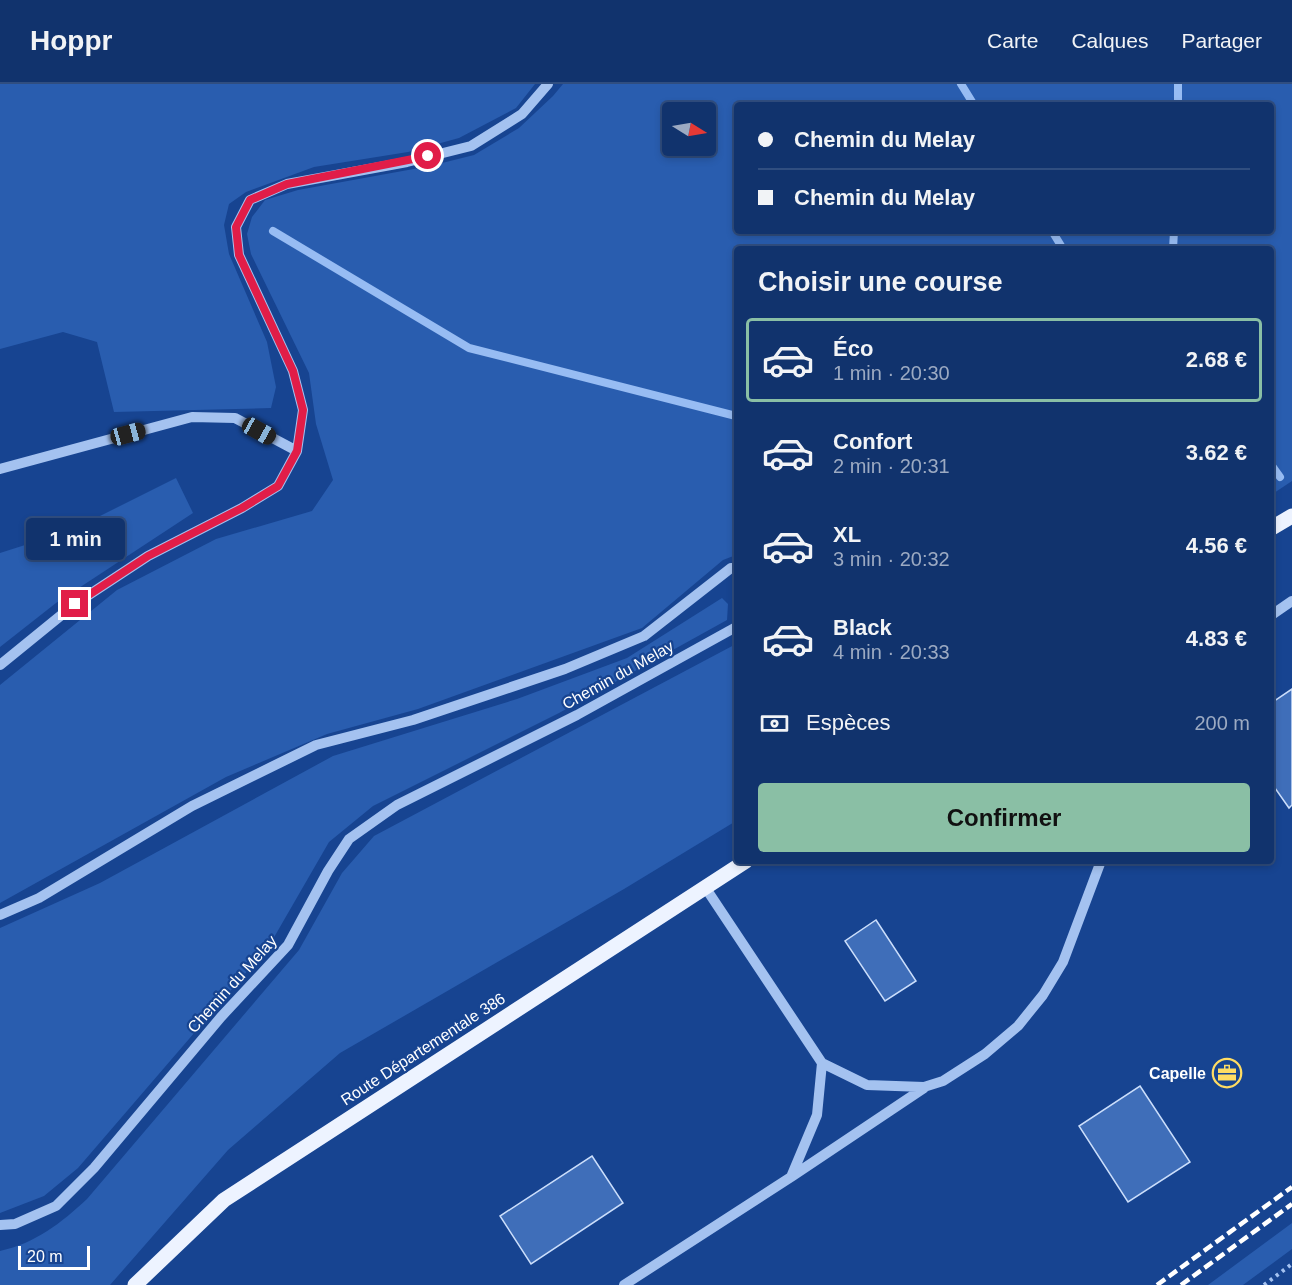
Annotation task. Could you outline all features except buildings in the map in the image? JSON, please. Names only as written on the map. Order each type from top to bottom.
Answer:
[{"type":"main road","points":[[1274,527],[1292,516]]},
{"type":"main road","name":"Route Départementale 386","points":[[135,1285],[224,1200],[741,864]]},
{"type":"street","points":[[0,665],[75,604],[148,556],[242,508],[278,486],[297,451],[303,410],[293,371],[239,255],[236,227],[250,200],[287,184],[407,162],[471,146],[522,114],[548,84]]},
{"type":"street","points":[[0,469],[192,417],[235,418],[297,451]]},
{"type":"street","name":"Chemin du Melay","points":[[0,915],[39,898],[192,806],[316,745],[413,720],[565,669],[644,636],[734,568]]},
{"type":"street","points":[[1274,613],[1292,601]]},
{"type":"street","name":"Chemin du Melay","points":[[0,1225],[15,1224],[56,1206],[94,1168],[221,1017],[288,945],[328,871],[349,839],[397,805],[576,715],[734,628]]},
{"type":"street","points":[[624,1285],[791,1177],[924,1087],[943,1081],[986,1054],[1018,1026],[1043,995],[1063,962],[1100,864]]},
{"type":"street","points":[[705,887],[822,1063],[867,1085],[924,1087]]},
{"type":"street","points":[[791,1177],[817,1115],[822,1063]]},
{"type":"path","points":[[1264,1285],[1292,1264]]},
{"type":"shaded area","points":[[0,84],[535,84],[516,108],[459,138],[408,152],[314,167],[246,192],[229,204],[224,225],[229,254],[267,342],[276,387],[271,408],[114,412],[97,342],[63,332],[0,349]]},
{"type":"shaded area","points":[[563,84],[1292,84],[1292,481],[1274,493],[1274,246],[734,246],[734,556],[723,560],[642,628],[418,709],[327,734],[226,777],[0,903],[0,685],[117,590],[216,539],[312,511],[333,480],[316,424],[309,373],[251,254],[247,234],[252,217],[265,200],[298,190],[430,166],[474,155],[519,128]]},
{"type":"shaded area","points":[[176,478],[193,513],[56,603],[0,647],[0,553],[72,530]]},
{"type":"shaded area","points":[[722,598],[728,604],[727,620],[559,713],[373,806],[329,842],[269,946],[78,1168],[44,1196],[0,1213],[0,928],[100,883],[333,756],[517,699],[627,658]]},
{"type":"shaded area","points":[[734,645],[734,822],[624,889],[340,1053],[228,1150],[110,1285],[0,1285],[0,1251],[25,1243],[47,1231],[87,1199],[299,950],[342,873],[374,836]]},
{"type":"shaded area","points":[[1292,1223],[1292,1249],[1243,1285],[1208,1285]]},
{"type":"waterway","points":[[961,84],[972,102]]},
{"type":"waterway","points":[[1178,84],[1178,102]]},
{"type":"waterway","points":[[273,231],[469,348],[734,415]]},
{"type":"waterway","points":[[1054,234],[1061,246]]},
{"type":"waterway","points":[[1173,246],[1174,234]]},
{"type":"waterway","points":[[1274,469],[1280,477]]},
{"type":"railway","points":[[1157,1285],[1292,1187]]},
{"type":"railway","points":[[1181,1285],[1292,1204]]},
{"type":"place","name":"Capelle","points":[[1227,1073]]},
{"type":"route","points":[[75,604],[148,556],[242,508],[278,486],[297,451],[303,410],[293,371],[239,255],[236,227],[250,200],[287,184],[428,156]]}]
